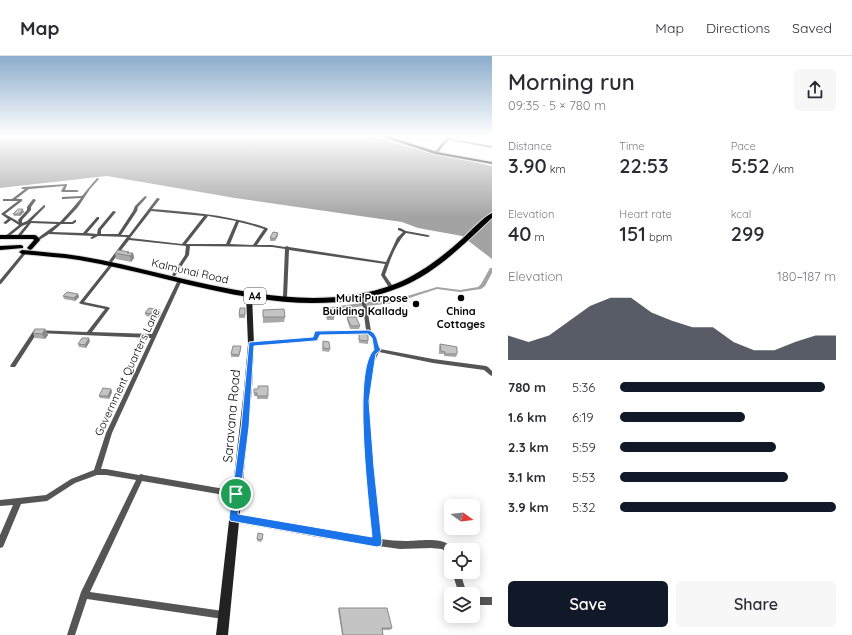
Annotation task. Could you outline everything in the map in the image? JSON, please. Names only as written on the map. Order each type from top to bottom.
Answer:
[{"type":"highway","name":"A4","points":[[456,246],[492,214]]},
{"type":"highway","name":"Kalmunai Road","points":[[26,248],[111,263],[177,278],[258,293],[285,297],[323,298],[359,295],[390,285],[414,275],[456,246]]},
{"type":"highway","name":"Kalmunai Road","points":[[177,278],[249,299],[260,297],[311,300],[359,295],[385,290],[417,276],[456,246]]},
{"type":"highway","name":"A4","points":[[0,248],[26,248]]},
{"type":"highway","name":"A4","points":[[0,251],[26,248]]},
{"type":"main road","points":[[3,237],[36,237],[37,238],[26,248]]},
{"type":"street","points":[[0,283],[26,248],[60,223],[98,179]]},
{"type":"street","points":[[22,188],[66,185],[63,191],[77,191]]},
{"type":"street","points":[[13,200],[28,188]]},
{"type":"street","points":[[64,198],[82,197]]},
{"type":"street","points":[[119,235],[135,211],[136,207],[145,197]]},
{"type":"street","points":[[88,333],[108,308],[81,303],[158,199]]},
{"type":"street","points":[[4,200],[21,200],[3,214],[21,225]]},
{"type":"street","points":[[21,225],[20,220],[29,210],[29,207],[34,200]]},
{"type":"street","points":[[19,236],[29,222],[44,206]]},
{"type":"street","points":[[149,210],[185,212],[266,229],[254,246]]},
{"type":"street","points":[[92,238],[99,234],[100,230],[114,212]]},
{"type":"street","points":[[183,245],[207,216]]},
{"type":"street","points":[[84,234],[98,218]]},
{"type":"street","points":[[5,223],[10,219]]},
{"type":"street","points":[[3,237],[21,225],[29,222],[73,223],[75,221]]},
{"type":"street","points":[[228,245],[237,222]]},
{"type":"street","points":[[399,229],[405,232],[428,236]]},
{"type":"street","points":[[390,285],[383,275],[399,238],[405,232]]},
{"type":"street","points":[[48,233],[119,235],[183,245],[286,247],[387,263]]},
{"type":"street","name":"Government Quarters Lane","points":[[96,472],[109,433],[154,336],[187,255],[188,245]]},
{"type":"street","points":[[285,297],[286,247]]},
{"type":"street","points":[[359,295],[365,307],[369,332],[375,338],[376,348],[378,350]]},
{"type":"street","name":"Saravana Road","points":[[222,635],[233,518],[245,427],[251,344],[249,299]]},
{"type":"street","points":[[13,366],[36,331],[154,336]]},
{"type":"street","points":[[251,344],[315,339],[317,333],[369,332]]},
{"type":"street","points":[[378,350],[433,361],[486,368],[492,374]]},
{"type":"street","points":[[377,542],[369,467],[365,401],[371,360],[374,353],[378,350]]},
{"type":"street","points":[[0,503],[47,498],[73,481],[96,472],[141,477],[236,494]]},
{"type":"street","points":[[71,635],[84,595],[141,477]]},
{"type":"street","points":[[0,544],[18,502]]},
{"type":"street","points":[[233,518],[408,546],[439,543],[444,545]]},
{"type":"street","points":[[84,595],[223,615]]},
{"type":"street","points":[[480,601],[492,601]]},
{"type":"shaded area","points":[[0,163],[478,163],[492,166],[492,259],[462,236],[418,228],[402,222],[235,198],[107,176],[0,188]]},
{"type":"building","points":[[18,209],[23,209],[19,214],[13,214]]},
{"type":"building","points":[[273,232],[278,233],[275,239],[270,238]]},
{"type":"building","points":[[118,250],[133,253],[130,256],[115,253]]},
{"type":"building","points":[[67,292],[78,294],[74,298],[63,296]]},
{"type":"building","points":[[149,308],[160,310],[158,315],[145,313]]},
{"type":"building","points":[[240,308],[245,308],[245,315],[239,315]]},
{"type":"building","points":[[284,309],[285,317],[263,317],[263,310]]},
{"type":"building","points":[[326,309],[332,309],[334,317],[327,317]]},
{"type":"building","points":[[347,317],[356,317],[360,326],[351,326]]},
{"type":"building","points":[[35,329],[45,329],[42,334],[33,333]]},
{"type":"building","points":[[359,333],[368,335],[368,341],[359,340]]},
{"type":"building","points":[[82,338],[89,338],[85,345],[78,344]]},
{"type":"building","points":[[323,341],[329,342],[330,349],[323,348]]},
{"type":"building","points":[[440,344],[457,347],[457,354],[445,354],[445,352],[441,351]]},
{"type":"building","points":[[233,346],[241,346],[239,355],[231,354]]},
{"type":"building","points":[[258,386],[268,386],[268,396],[257,396],[257,393],[254,393],[254,389],[258,389]]},
{"type":"building","points":[[103,388],[111,389],[108,396],[99,396]]},
{"type":"building","points":[[258,533],[263,534],[262,540],[257,539]]},
{"type":"building","points":[[339,608],[387,608],[392,628],[382,628],[383,635],[343,635]]},
{"type":"waterway","points":[[367,304],[394,301],[437,288],[460,291],[479,288],[483,285],[492,269]]},
{"type":"waterway","points":[[325,310],[361,305]]},
{"type":"place","name":"China Cottages","points":[[461,298]]},
{"type":"place","name":"Multi Purpose Building Kallady","points":[[416,304]]},
{"type":"route","points":[[369,332],[372,334],[375,338],[376,348],[378,350],[374,353],[371,360],[365,401],[369,446],[369,467],[377,542],[233,518],[236,494],[245,427],[251,344],[315,339],[317,333],[369,332]]}]
